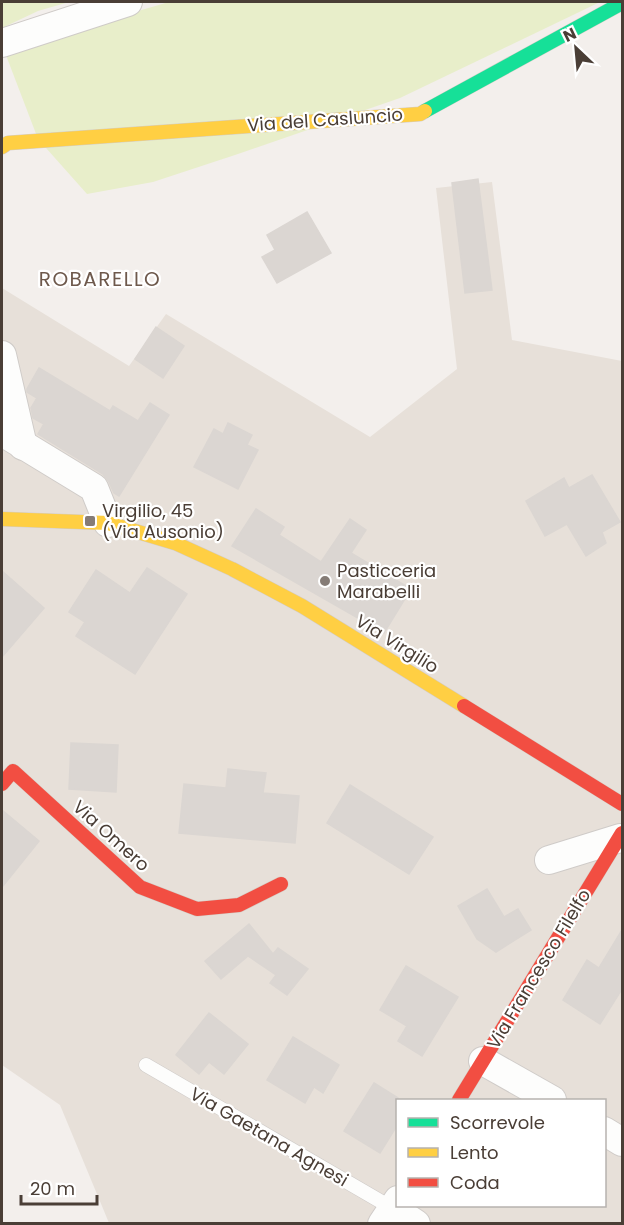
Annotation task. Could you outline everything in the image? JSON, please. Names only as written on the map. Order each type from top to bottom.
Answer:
[{"type":"street","points":[[2,43],[128,2]]},
{"type":"street","name":"Via del Casluncio","points":[[2,147],[8,143],[420,114],[589,19],[622,3]]},
{"type":"street","points":[[2,355],[12,439],[94,488],[108,523]]},
{"type":"street","name":"Via Virgilio","points":[[2,520],[108,523],[175,543],[232,568],[302,606],[622,804]]},
{"type":"street","name":"Via Omero","points":[[2,784],[13,771],[140,887],[197,909],[239,905],[282,884]]},
{"type":"street","name":"Via Francesco Filelfo","points":[[549,860],[621,836]]},
{"type":"street","name":"Via Francesco Filelfo","points":[[460,1099],[621,836]]},
{"type":"street","points":[[483,1060],[549,1099]]},
{"type":"street","points":[[606,1132],[622,1142]]},
{"type":"street","name":"Via Gaetana Agnesi","points":[[391,1211],[416,1224]]},
{"type":"lane","name":"Via Gaetana Agnesi","points":[[146,1065],[391,1211]]},
{"type":"shaded area","points":[[492,182],[512,340],[622,361],[622,1223],[109,1223],[60,1105],[2,1065],[2,288],[129,366],[166,314],[370,437],[457,369],[436,188]]},
{"type":"green space","points":[[2,2],[69,2],[38,11],[2,28]]},
{"type":"green space","points":[[169,2],[600,2],[400,98],[153,182],[87,194],[38,139],[4,50]]},
{"type":"building","points":[[478,179],[492,290],[465,293],[452,183]]},
{"type":"building","points":[[307,212],[331,253],[277,283],[262,257],[275,250],[267,235]]},
{"type":"building","points":[[156,327],[184,346],[163,378],[135,359]]},
{"type":"building","points":[[39,368],[110,411],[113,406],[138,421],[150,403],[169,415],[119,496],[114,493],[103,474],[38,434],[44,424],[33,418],[31,408],[37,398],[27,392],[27,389]]},
{"type":"building","points":[[228,423],[252,435],[247,445],[258,450],[238,489],[194,467],[214,429],[223,434]]},
{"type":"building","points":[[592,475],[620,522],[602,532],[606,543],[586,556],[567,524],[545,536],[526,501],[564,478],[569,488]]},
{"type":"building","points":[[256,509],[284,527],[279,535],[321,562],[350,519],[366,530],[351,553],[411,589],[384,633],[232,546]]},
{"type":"building","points":[[147,568],[187,594],[135,674],[76,636],[85,622],[69,612],[96,570],[130,593]]},
{"type":"building","points":[[2,571],[44,608],[2,657]]},
{"type":"building","points":[[71,743],[118,745],[116,792],[69,789]]},
{"type":"building","points":[[228,769],[266,773],[263,793],[299,796],[295,843],[179,833],[184,784],[226,788]]},
{"type":"building","points":[[350,785],[433,837],[409,874],[327,823]]},
{"type":"building","points":[[2,810],[39,841],[2,887]]},
{"type":"building","points":[[487,889],[504,917],[518,909],[531,930],[496,952],[477,939],[458,906]]},
{"type":"building","points":[[249,924],[273,954],[278,948],[308,969],[287,995],[270,983],[276,975],[248,956],[221,979],[205,961]]},
{"type":"building","points":[[622,930],[622,989],[600,1024],[563,1000],[587,960],[599,968]]},
{"type":"building","points":[[406,966],[458,997],[422,1056],[398,1041],[407,1026],[380,1010]]},
{"type":"building","points":[[209,1013],[248,1044],[224,1074],[209,1062],[199,1074],[176,1055]]},
{"type":"building","points":[[293,1037],[339,1065],[323,1093],[314,1087],[305,1103],[267,1080]]},
{"type":"building","points":[[374,1083],[398,1098],[396,1099],[396,1127],[380,1153],[344,1131]]},
{"type":"traffic: fast","points":[[425,111],[622,3]]},
{"type":"traffic: slow","points":[[2,147],[8,143],[420,114],[425,111]]},
{"type":"traffic: slow","points":[[2,519],[108,523],[175,543],[232,569],[302,606],[464,706]]},
{"type":"traffic: jam","points":[[464,706],[622,804]]},
{"type":"traffic: jam","points":[[2,784],[13,771],[140,887],[197,909],[239,905],[281,884]]},
{"type":"traffic: jam","points":[[460,1099],[622,833]]},
{"type":"place","name":"Virgilio, 45 (Via Ausonio)","points":[[90,521]]},
{"type":"place","name":"Pasticceria Marabelli","points":[[325,581]]},
{"type":"district","name":"ROBARELLO","points":[[100,279]]}]
